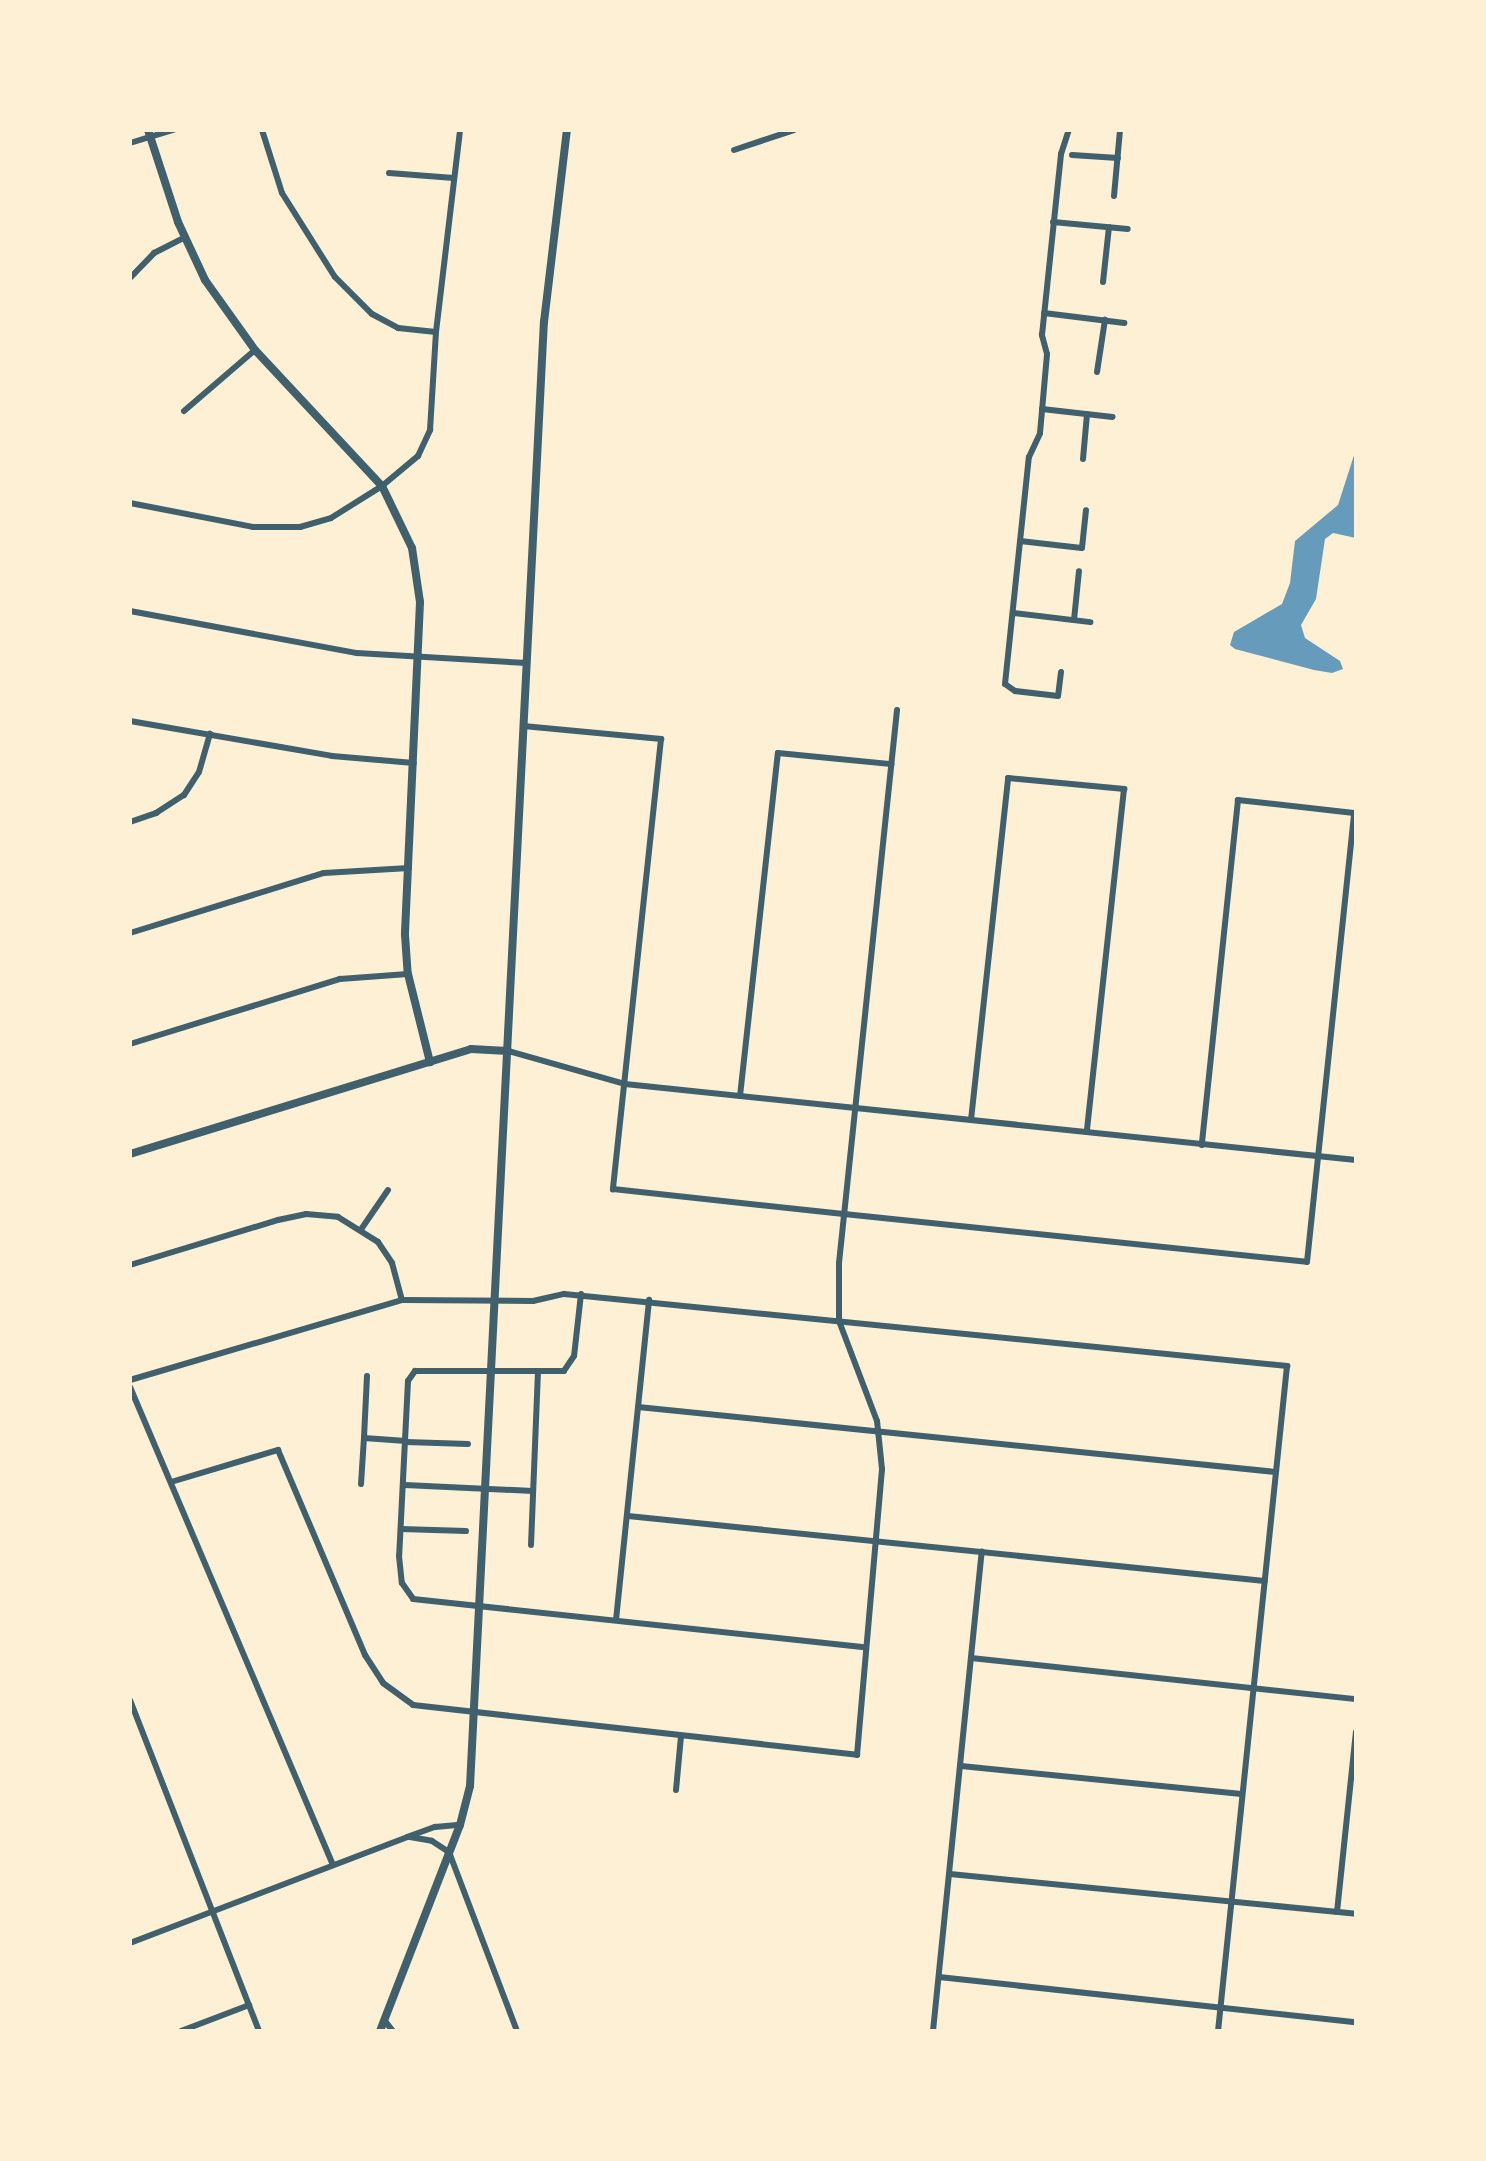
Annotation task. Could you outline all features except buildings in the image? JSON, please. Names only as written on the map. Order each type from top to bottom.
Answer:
[{"type":"street","points":[[130,143],[149,133],[172,130]]},
{"type":"street","points":[[262,130],[282,194],[335,278],[372,314],[398,328],[436,332]]},
{"type":"street","points":[[130,502],[278,529],[331,518],[382,486],[418,456],[430,430],[436,332],[460,130]]},
{"type":"street","points":[[380,2031],[460,1825],[470,1786],[544,322],[568,130]]},
{"type":"street","points":[[734,150],[794,130]]},
{"type":"street","points":[[1061,672],[1058,696],[1015,691],[1005,684],[1029,458],[1040,433],[1047,354],[1042,336],[1044,313],[1061,154],[1069,130]]},
{"type":"street","points":[[1114,196],[1120,130]]},
{"type":"street","points":[[149,133],[184,238],[205,280],[255,350],[382,486],[402,524],[418,574],[408,974],[430,1062]]},
{"type":"street","points":[[1072,155],[1118,158]]},
{"type":"street","points":[[389,173],[454,178]]},
{"type":"street","points":[[1053,222],[1128,229]]},
{"type":"street","points":[[1103,282],[1109,227]]},
{"type":"street","points":[[130,278],[154,253],[184,238]]},
{"type":"street","points":[[1044,313],[1124,322]]},
{"type":"street","points":[[1098,372],[1104,320]]},
{"type":"street","points":[[184,411],[255,350]]},
{"type":"street","points":[[1042,409],[1113,416]]},
{"type":"street","points":[[1082,459],[1087,414]]},
{"type":"street","points":[[1020,541],[1082,548],[1086,510]]},
{"type":"street","points":[[1074,620],[1080,571]]},
{"type":"street","points":[[130,611],[357,654],[527,663]]},
{"type":"street","points":[[1014,613],[1090,622]]},
{"type":"street","points":[[171,1482],[278,1450],[365,1655],[383,1683],[413,1705],[856,1754],[876,1539],[880,1433],[839,1321],[844,1214],[897,710]]},
{"type":"street","points":[[130,722],[332,756],[414,762]]},
{"type":"street","points":[[524,726],[661,740],[613,1189],[844,1214],[1307,1262],[1354,813],[1238,800],[1202,1145]]},
{"type":"street","points":[[130,822],[156,814],[184,795],[199,772],[210,734]]},
{"type":"street","points":[[740,1096],[778,753],[891,764]]},
{"type":"street","points":[[971,1120],[1008,778],[1124,789],[1086,1132]]},
{"type":"street","points":[[130,933],[324,873],[409,868]]},
{"type":"street","points":[[130,1044],[340,979],[408,974]]},
{"type":"street","points":[[130,1154],[479,1048],[508,1051],[625,1084],[1356,1160]]},
{"type":"street","points":[[362,1228],[388,1190]]},
{"type":"street","points":[[130,1265],[306,1214],[338,1217],[362,1228],[392,1264],[402,1300]]},
{"type":"street","points":[[580,1294],[571,1365],[564,1370],[492,1369],[481,1374],[416,1371],[408,1382],[402,1584],[413,1599],[864,1648]]},
{"type":"street","points":[[333,1865],[130,1383],[402,1300],[495,1302],[580,1294],[1287,1366],[1218,2031]]},
{"type":"street","points":[[616,1620],[649,1300]]},
{"type":"street","points":[[531,1545],[538,1371]]},
{"type":"street","points":[[361,1484],[367,1376]]},
{"type":"street","points":[[638,1408],[1276,1472]]},
{"type":"street","points":[[364,1438],[468,1444]]},
{"type":"street","points":[[405,1485],[533,1492]]},
{"type":"street","points":[[628,1516],[1264,1582]]},
{"type":"street","points":[[402,1529],[466,1531]]},
{"type":"street","points":[[933,2031],[982,1551]]},
{"type":"street","points":[[971,1658],[1356,1698]]},
{"type":"street","points":[[130,1700],[259,2031]]},
{"type":"street","points":[[1338,1912],[1356,1732]]},
{"type":"street","points":[[676,1790],[682,1736]]},
{"type":"street","points":[[961,1766],[1242,1794]]},
{"type":"street","points":[[130,1943],[407,1837],[436,1827],[460,1825]]},
{"type":"street","points":[[407,1837],[432,1841],[449,1852],[517,2031]]},
{"type":"street","points":[[950,1874],[1356,1914]]},
{"type":"street","points":[[939,1977],[1356,2022]]},
{"type":"street","points":[[181,2031],[250,2005]]},
{"type":"street","points":[[384,2020],[393,2031]]},
{"type":"water","points":[[1356,449],[1356,538],[1333,533],[1325,539],[1316,599],[1301,625],[1305,638],[1340,661],[1343,669],[1332,673],[1314,670],[1235,649],[1230,645],[1234,632],[1282,604],[1290,583],[1295,541],[1338,505]]}]
